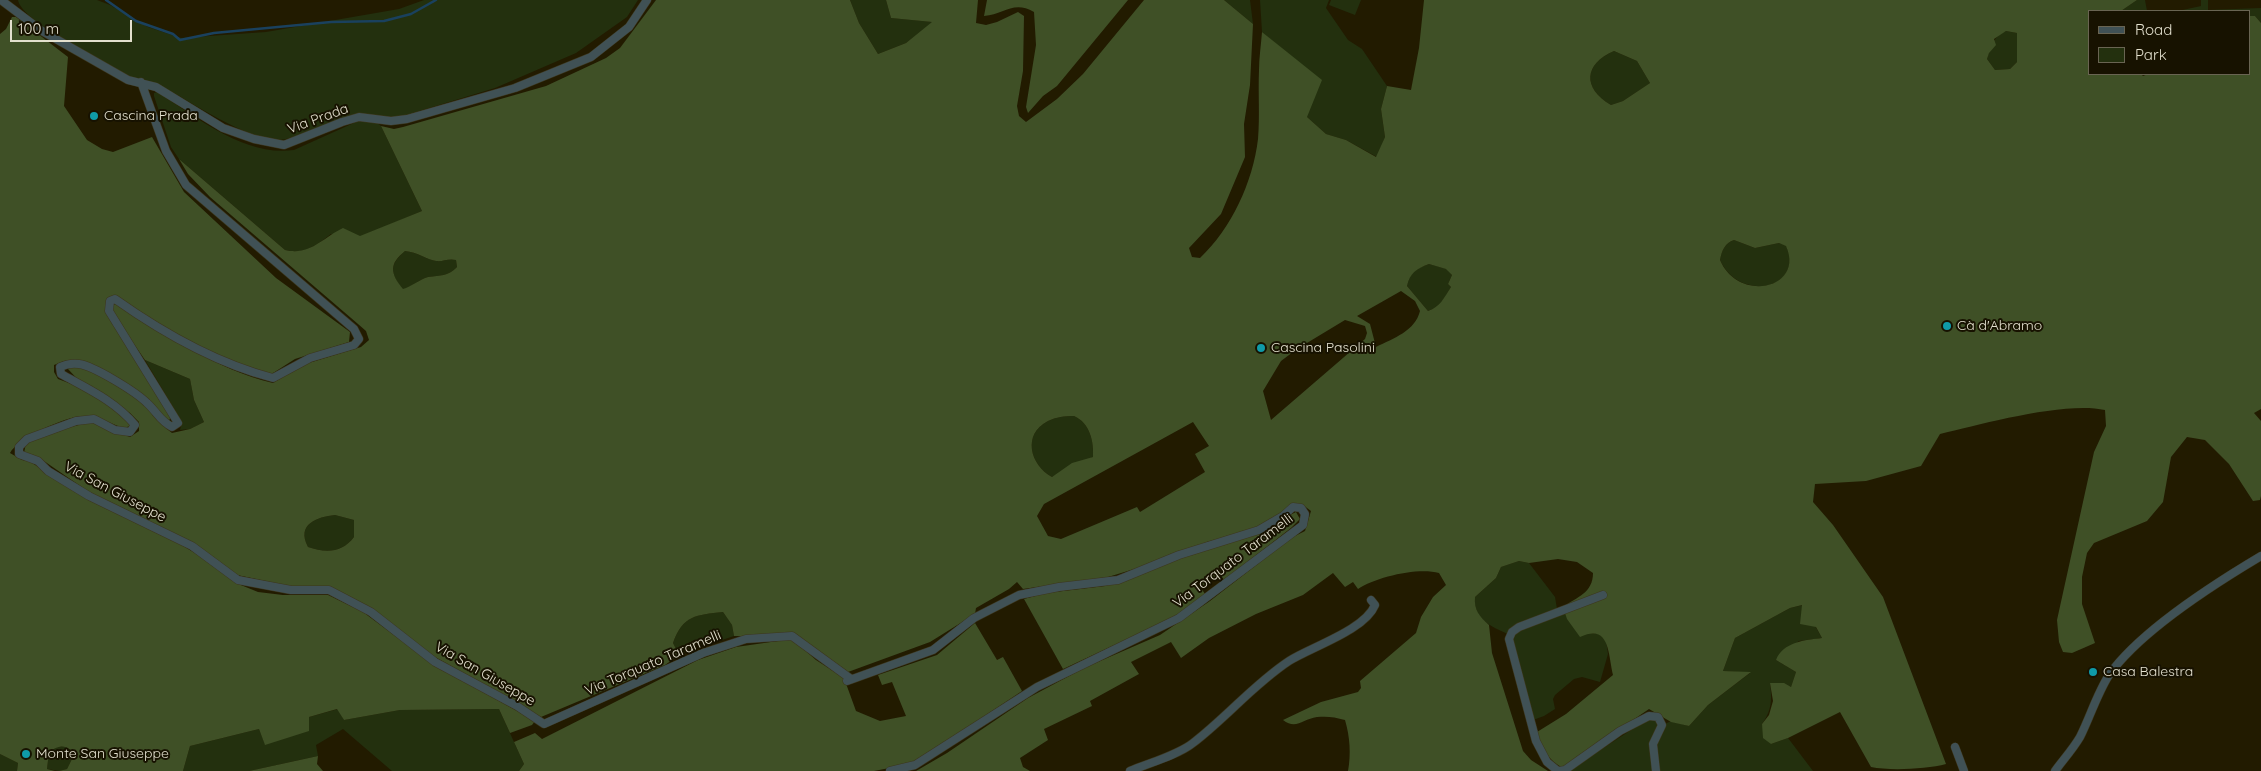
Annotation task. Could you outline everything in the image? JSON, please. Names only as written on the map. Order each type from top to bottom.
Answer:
[{"type":"street","name":"Via Prada","points":[[1,0],[42,31],[128,80],[141,82],[161,90],[223,128],[266,142],[284,145],[342,122],[359,118],[391,121],[407,119],[515,88],[591,57],[629,26],[647,0]]},
{"type":"street","name":"Via San Giuseppe","points":[[141,82],[166,151],[186,185],[358,333],[359,339],[354,345],[292,365],[273,378],[249,372],[193,348],[147,322],[115,299],[110,301],[109,312],[178,423],[172,427],[162,422],[147,403],[122,385],[81,364],[67,364],[60,367],[60,374],[103,397],[124,411],[135,425],[134,430],[130,432],[115,430],[94,419],[76,421],[27,439],[19,447],[20,454],[38,461],[48,471],[90,496],[192,546],[238,580],[291,590],[329,590],[363,608],[434,662],[517,706],[544,724]]},
{"type":"street","name":"Via Torquato Taramelli","points":[[544,724],[703,653],[746,639],[792,636],[848,680],[934,650],[974,618],[1019,595],[1059,587],[1118,580],[1178,555],[1259,530],[1283,516],[1293,507],[1301,508],[1305,514],[1303,525],[1179,618],[1037,687],[915,765],[890,771]]},
{"type":"street","points":[[2056,771],[2079,739],[2106,681],[2121,660],[2194,599],[2261,556]]},
{"type":"street","points":[[1603,595],[1519,627],[1512,632],[1509,639],[1536,741],[1547,762],[1558,771],[1565,770],[1620,732],[1649,716],[1658,717],[1662,725],[1653,744],[1656,771]]},
{"type":"street","points":[[1130,771],[1192,744],[1254,688],[1290,660],[1345,633],[1369,614],[1375,606],[1371,600]]},
{"type":"street","points":[[1955,747],[1964,771]]},
{"type":"green space","points":[[18,0],[97,0],[110,5],[148,27],[181,38],[266,32],[399,9],[424,0],[638,0],[627,17],[576,53],[495,88],[403,116],[343,118],[293,137],[278,140],[266,139],[235,127],[157,84],[129,76],[103,63],[49,31],[23,9]]},
{"type":"green space","points":[[656,0],[850,0],[859,23],[878,54],[906,43],[932,22],[891,18],[886,0],[978,0],[976,23],[986,25],[1018,12],[1024,16],[1023,71],[1017,106],[1019,116],[1026,122],[1057,99],[1083,74],[1144,0],[1224,0],[1253,24],[1250,85],[1244,124],[1245,157],[1221,214],[1189,248],[1192,257],[1200,258],[1231,219],[1246,188],[1251,172],[1258,139],[1259,65],[1262,32],[1322,80],[1307,117],[1326,134],[1346,140],[1376,157],[1385,137],[1381,109],[1387,86],[1411,90],[1419,48],[1424,0],[2137,0],[2122,10],[2088,10],[2088,75],[2251,75],[2251,16],[2255,16],[2261,23],[2261,409],[2254,413],[2261,421],[2260,500],[2253,501],[2229,464],[2205,440],[2187,437],[2171,457],[2163,502],[2147,521],[2094,543],[2087,553],[2082,577],[2082,604],[2095,643],[2072,653],[2063,652],[2059,642],[2057,620],[2094,452],[2106,426],[2105,410],[2088,408],[2046,411],[1940,434],[1921,466],[1866,481],[1815,484],[1813,502],[1833,525],[1883,597],[1946,764],[1938,766],[1898,769],[1871,767],[1840,712],[1788,738],[1771,744],[1763,738],[1762,724],[1769,715],[1773,701],[1770,683],[1784,683],[1791,687],[1796,672],[1776,660],[1779,654],[1795,643],[1822,638],[1816,627],[1800,624],[1802,605],[1790,608],[1735,638],[1723,671],[1751,672],[1708,705],[1689,726],[1671,722],[1649,709],[1563,768],[1546,753],[1537,732],[1566,714],[1613,675],[1606,643],[1602,637],[1597,634],[1590,634],[1580,637],[1567,619],[1563,607],[1587,590],[1593,573],[1577,562],[1558,559],[1529,563],[1519,561],[1501,567],[1496,578],[1475,597],[1475,606],[1478,612],[1489,625],[1492,653],[1523,751],[1531,760],[1548,771],[1348,771],[1350,746],[1345,720],[1321,717],[1292,724],[1283,720],[1321,702],[1358,692],[1361,688],[1360,681],[1416,633],[1421,617],[1433,597],[1446,585],[1439,573],[1420,571],[1386,577],[1358,589],[1353,582],[1345,587],[1333,573],[1303,595],[1256,614],[1209,638],[1181,658],[1171,642],[1131,662],[1139,674],[1090,701],[1092,706],[1044,729],[1048,740],[1020,758],[1023,767],[1030,771],[916,771],[947,753],[1028,698],[1084,668],[1160,635],[1210,601],[1291,538],[1305,531],[1311,511],[1303,505],[1281,513],[1252,530],[1207,542],[1154,563],[1108,577],[1023,589],[1017,582],[1009,589],[976,608],[975,614],[930,642],[848,672],[821,657],[795,637],[734,636],[732,625],[723,612],[705,614],[692,618],[681,627],[673,643],[679,655],[665,665],[541,717],[435,657],[330,588],[289,586],[237,575],[193,544],[89,492],[41,459],[24,453],[26,443],[90,422],[130,437],[139,431],[139,422],[130,413],[107,397],[81,383],[68,369],[75,367],[105,378],[141,402],[172,433],[190,429],[204,422],[194,400],[190,379],[145,360],[111,311],[111,306],[117,303],[212,360],[252,377],[273,383],[302,365],[361,347],[369,340],[366,331],[210,197],[188,174],[179,159],[285,250],[302,250],[316,245],[343,228],[360,236],[422,211],[381,126],[394,129],[403,127],[546,86],[606,58],[620,48]],"holes":[[[2006,31],[2017,33],[2017,62],[2010,69],[1995,70],[1987,59],[1989,53],[1996,45],[1994,39]],[[1614,51],[1637,61],[1650,83],[1623,101],[1611,105],[1595,91],[1591,84],[1592,69],[1604,56]],[[1734,240],[1755,248],[1779,243],[1786,246],[1789,260],[1786,272],[1778,280],[1767,285],[1754,286],[1741,282],[1729,274],[1720,260],[1726,245]],[[405,251],[436,261],[456,260],[457,267],[447,274],[425,278],[403,289],[393,269],[396,260]],[[1429,264],[1446,269],[1452,275],[1448,284],[1451,287],[1444,298],[1439,305],[1428,311],[1407,286],[1412,275]],[[1401,291],[1415,301],[1420,311],[1414,324],[1409,329],[1376,347],[1370,324],[1357,316]],[[1345,320],[1365,326],[1367,333],[1365,339],[1271,420],[1263,391],[1281,361]],[[1074,416],[1084,423],[1090,434],[1093,445],[1093,457],[1072,463],[1052,477],[1038,465],[1034,457],[1032,441],[1040,427],[1048,421]],[[1193,422],[1209,446],[1195,454],[1205,472],[1140,512],[1137,507],[1061,539],[1048,536],[1037,516],[1044,504]],[[335,515],[354,520],[354,537],[339,549],[327,551],[308,547],[305,539],[307,527],[310,523]]]},
{"type":"green space","points":[[850,0],[886,0],[891,18],[933,22],[906,43],[878,54],[859,23]]},
{"type":"green space","points":[[987,0],[1128,0],[1057,86],[1043,96],[1028,113],[1026,107],[1036,45],[1034,12],[1020,7],[984,16]]},
{"type":"green space","points":[[1224,0],[1250,0],[1253,24]]},
{"type":"green space","points":[[1260,0],[1329,0],[1326,8],[1348,40],[1362,49],[1387,86],[1381,109],[1385,137],[1377,157],[1346,140],[1326,134],[1307,117],[1283,50],[1262,32]]},
{"type":"green space","points":[[1331,0],[1361,0],[1355,15],[1329,5]]},
{"type":"green space","points":[[2137,0],[2145,0],[2147,10],[2122,10]]},
{"type":"green space","points":[[2201,0],[2208,0],[2208,10],[2183,10],[2201,6]]},
{"type":"green space","points":[[2261,8],[2261,23],[2255,16],[2251,16],[2251,10],[2208,10]]},
{"type":"green space","points":[[12,17],[16,17],[68,57],[64,106],[87,140],[102,149],[113,152],[152,137],[184,192],[276,278],[350,332],[349,342],[295,359],[270,375],[234,363],[182,340],[127,303],[107,301],[108,316],[171,416],[169,421],[163,419],[147,399],[74,360],[64,361],[54,365],[54,372],[58,379],[85,389],[106,401],[130,421],[130,426],[124,428],[88,416],[74,417],[32,435],[22,441],[10,453],[22,460],[29,461],[86,498],[167,536],[198,555],[236,583],[258,592],[283,595],[328,595],[363,612],[433,664],[535,721],[532,725],[510,733],[499,709],[400,710],[344,720],[337,709],[309,717],[309,731],[265,745],[259,729],[190,746],[183,771],[59,771],[67,769],[72,759],[72,751],[66,747],[60,747],[49,752],[47,769],[55,771],[17,771],[18,763],[0,754],[0,34],[6,29]]},
{"type":"green space","points":[[2006,31],[2017,33],[2017,62],[2010,69],[1995,70],[1987,59],[1991,46],[1998,36]]},
{"type":"green space","points":[[1614,51],[1637,61],[1650,83],[1623,101],[1611,105],[1595,91],[1590,77],[1592,69],[1597,63],[1604,56]]},
{"type":"green space","points":[[157,92],[222,133],[239,141],[275,151],[294,150],[356,122],[375,122],[381,126],[422,211],[360,237],[331,234],[310,248],[298,251],[285,250],[179,159],[171,147],[154,96],[154,93]]},
{"type":"green space","points":[[1734,240],[1755,248],[1779,243],[1786,245],[1790,260],[1787,272],[1779,280],[1768,285],[1755,286],[1742,282],[1729,274],[1720,260],[1724,247]]},
{"type":"green space","points":[[405,251],[436,261],[456,260],[457,267],[447,274],[425,278],[403,290],[396,279],[393,269],[396,261]]},
{"type":"green space","points":[[1429,264],[1447,269],[1452,275],[1448,284],[1451,287],[1444,298],[1439,305],[1428,311],[1407,286],[1414,272]]},
{"type":"green space","points":[[145,360],[190,379],[194,400],[204,422],[190,429],[180,430],[182,422]]},
{"type":"green space","points":[[1074,416],[1084,423],[1090,434],[1093,445],[1093,457],[1052,477],[1038,465],[1032,449],[1032,441],[1040,427],[1048,421]]},
{"type":"green space","points":[[1296,512],[1300,519],[1291,528],[1224,580],[1220,574],[1201,588],[1205,594],[1177,616],[1063,669],[1024,599],[1046,593],[1105,586],[1132,578],[1180,558],[1267,531],[1273,534],[1291,522],[1290,515]]},
{"type":"green space","points":[[335,515],[354,520],[354,537],[339,549],[327,551],[308,547],[305,533],[310,523]]},
{"type":"green space","points":[[1519,561],[1529,563],[1555,597],[1557,609],[1514,626],[1508,634],[1484,621],[1477,611],[1475,597],[1496,578],[1501,567]]},
{"type":"green space","points":[[1803,605],[1822,638],[1799,641],[1776,660],[1796,672],[1791,687],[1770,683],[1770,705],[1768,714],[1762,724],[1771,744],[1788,738],[1813,771],[1658,771],[1658,744],[1664,725],[1671,722],[1689,726],[1708,705],[1750,673],[1723,671],[1735,638],[1790,608]]},
{"type":"green space","points":[[723,612],[732,625],[734,636],[716,642],[715,638],[705,645],[679,655],[673,643],[681,627],[686,622],[705,614]]},
{"type":"green space","points":[[1565,612],[1589,633],[1600,634],[1606,640],[1608,654],[1600,682],[1582,677],[1574,679],[1555,695],[1553,699],[1555,709],[1533,720],[1512,639],[1516,632]]},
{"type":"green space","points":[[975,623],[997,660],[1003,657],[1022,691],[915,763],[874,771],[519,771],[524,764],[514,742],[535,733],[542,739],[698,660],[736,647],[792,639],[816,660],[844,678],[856,711],[880,721],[906,716],[892,682],[882,685],[878,675],[937,655]]},
{"type":"green space","points":[[338,709],[344,720],[400,710],[499,709],[524,764],[519,771],[392,771],[343,729],[316,745],[318,756],[249,771],[183,771],[190,746],[259,729],[265,744],[309,717]]},
{"type":"green space","points":[[1648,719],[1659,723],[1651,745],[1653,771],[1568,771]]},
{"type":"green space","points":[[66,746],[72,751],[72,759],[67,769],[59,771],[47,769],[49,752],[57,747]]},
{"type":"green space","points":[[0,754],[18,763],[17,771],[0,771]]},
{"type":"green space","points":[[318,756],[317,764],[323,771],[249,771]]},
{"type":"waterway","points":[[106,0],[136,21],[173,34],[180,40],[214,33],[331,22],[384,21],[411,14],[436,0]]},
{"type":"place","name":"Cascina Prada","points":[[94,116]]},
{"type":"place","name":"Cà d'Abramo","points":[[1947,326]]},
{"type":"place","name":"Cascina Pasolini","points":[[1261,348]]},
{"type":"place","name":"Casa Balestra","points":[[2093,672]]},
{"type":"place","name":"Monte San Giuseppe","points":[[26,754]]}]
